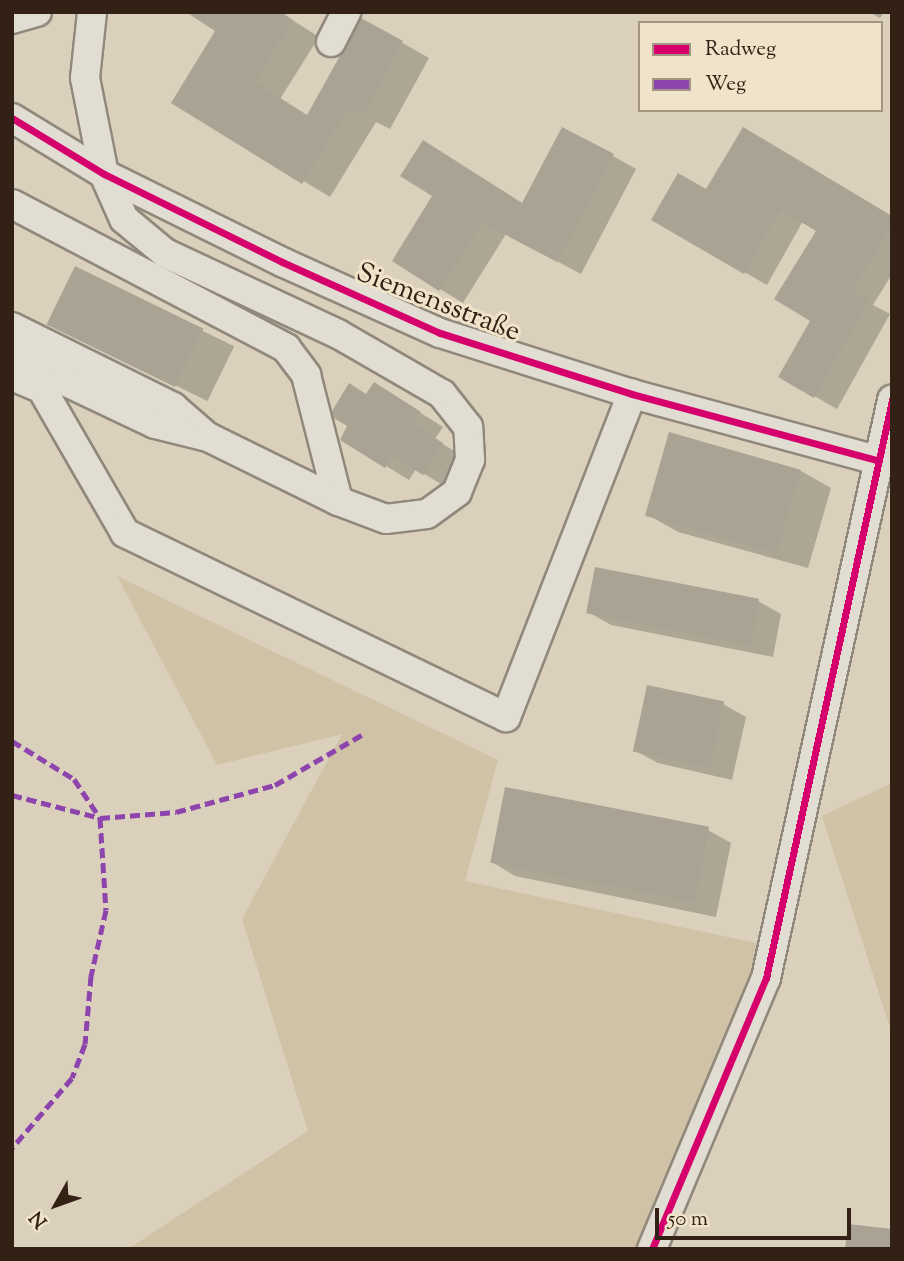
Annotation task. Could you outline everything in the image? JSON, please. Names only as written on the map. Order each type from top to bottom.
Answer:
[{"type":"street","points":[[12,19],[37,12]]},
{"type":"street","points":[[12,356],[155,425],[208,437],[338,501],[386,519],[427,514],[457,492],[470,460],[468,427],[442,394],[338,334],[165,253],[124,219],[104,174],[85,78],[92,12]]},
{"type":"street","points":[[331,42],[346,12]]},
{"type":"street","name":"Siemensstraße","points":[[12,118],[104,174],[282,262],[440,333],[632,394],[876,460]]},
{"type":"street","points":[[12,204],[286,348],[306,375],[338,501]]},
{"type":"street","points":[[12,327],[173,407],[208,437]]},
{"type":"street","points":[[12,376],[42,389],[125,533],[506,717],[632,394]]},
{"type":"street","points":[[652,1249],[766,978],[876,460],[891,407]]},
{"type":"shaded area","points":[[117,576],[498,760],[465,881],[788,950],[663,1249],[128,1249],[308,1131],[242,919],[342,734],[217,765]]},
{"type":"shaded area","points":[[892,783],[892,1034],[822,816]]},
{"type":"building","points":[[186,12],[281,12],[293,20],[255,82],[307,115],[361,18],[403,41],[363,115],[349,108],[302,184],[171,103],[215,31]]},
{"type":"building","points":[[562,127],[614,154],[557,262],[483,223],[439,291],[392,261],[432,196],[400,176],[423,140],[522,203]]},
{"type":"building","points":[[743,127],[892,216],[892,225],[853,291],[869,300],[814,398],[778,377],[810,321],[774,299],[816,231],[781,210],[744,274],[651,220],[678,173],[706,189]]},
{"type":"building","points":[[75,266],[204,329],[175,387],[47,324]]},
{"type":"building","points":[[374,382],[421,412],[413,424],[443,443],[423,475],[393,456],[385,468],[340,440],[347,426],[334,418],[332,411],[349,383],[366,394]]},
{"type":"building","points":[[669,432],[801,470],[777,553],[645,516]]},
{"type":"building","points":[[595,567],[759,599],[750,645],[586,613]]},
{"type":"building","points":[[647,685],[724,701],[710,768],[633,752]]},
{"type":"building","points":[[505,787],[709,827],[694,902],[490,863]]},
{"type":"building","points":[[848,1224],[892,1229],[892,1249],[845,1249]]},
{"type":"marked path","points":[[12,795],[100,818],[176,812],[275,785],[365,733]]},
{"type":"marked path","points":[[12,741],[74,779],[100,818],[106,910],[91,976],[85,1044],[72,1078],[12,1148]]},
{"type":"cycle path","points":[[12,118],[104,174],[282,262],[440,333],[632,394],[876,460]]},
{"type":"cycle path","points":[[652,1249],[766,978],[892,400]]}]
